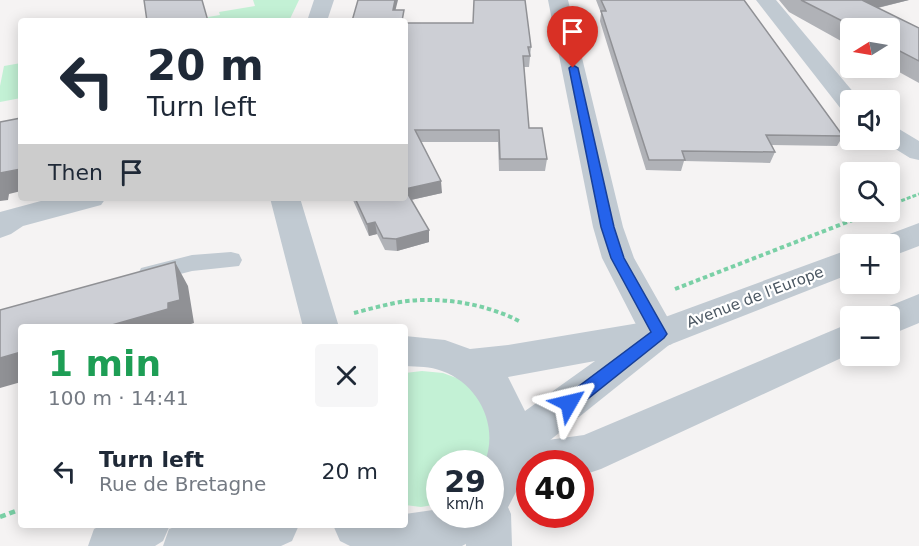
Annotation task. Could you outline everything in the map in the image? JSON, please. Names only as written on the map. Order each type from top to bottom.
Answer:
[{"type":"street","points":[[318,18],[324,0]]},
{"type":"street","points":[[558,0],[608,227],[618,258],[653,322]]},
{"type":"street","points":[[766,0],[840,92]]},
{"type":"street","points":[[900,141],[919,153]]},
{"type":"street","points":[[0,227],[13,218],[79,201]]},
{"type":"street","points":[[286,201],[323,324]]},
{"type":"street","points":[[900,242],[919,234]]},
{"type":"street","name":"Avenue de l'Europe","points":[[469,365],[508,361],[653,322],[840,264]]},
{"type":"street","points":[[900,317],[919,308]]},
{"type":"street","name":"Avenue de l'Europe","points":[[504,468],[653,322]]},
{"type":"street","points":[[504,470],[586,455],[840,342]]},
{"type":"street","points":[[408,351],[421,350],[446,354],[469,365],[482,375],[502,401],[507,415],[504,450]]},
{"type":"street","points":[[111,546],[142,528]]},
{"type":"street","points":[[186,546],[263,528]]},
{"type":"street","points":[[361,528],[370,533],[405,542],[448,528]]},
{"type":"street","points":[[488,528],[489,546]]},
{"type":"lane","points":[[124,281],[192,263],[231,260]]},
{"type":"path","points":[[900,201],[919,194]]},
{"type":"path","points":[[653,322],[661,294],[847,222]]},
{"type":"path","points":[[0,517],[18,510]]},
{"type":"green space","points":[[253,0],[299,0],[290,18],[208,17],[220,15],[219,12],[255,6]]},
{"type":"green space","points":[[18,64],[18,99],[0,102],[0,86],[4,66]]},
{"type":"green space","points":[[408,373],[443,373],[462,380],[478,393],[495,431],[491,450],[426,450],[426,506],[408,505]]},
{"type":"building","points":[[144,0],[202,0],[207,18],[147,18]]},
{"type":"building","points":[[358,0],[395,0],[393,10],[404,10],[403,18],[353,18]]},
{"type":"building","points":[[474,0],[525,0],[531,47],[528,47],[530,56],[523,56],[529,128],[542,128],[547,159],[500,159],[499,130],[415,130],[441,181],[408,188],[408,23],[473,23]]},
{"type":"building","points":[[601,0],[744,0],[840,132],[840,136],[766,135],[775,152],[682,151],[685,160],[649,160],[601,11],[606,11]]},
{"type":"building","points":[[801,0],[862,0],[899,18],[840,18],[840,20]]},
{"type":"building","points":[[900,19],[919,28],[919,61],[900,51]]},
{"type":"building","points":[[18,119],[18,170],[0,173],[0,122]]},
{"type":"building","points":[[408,194],[429,230],[396,239],[383,238],[375,222],[367,224],[356,201],[408,201]]},
{"type":"building","points":[[175,262],[180,300],[168,303],[168,309],[116,324],[18,324],[18,353],[0,358],[0,310]]},
{"type":"route","points":[[569,403],[659,334],[618,258],[608,227],[573,68]]}]
